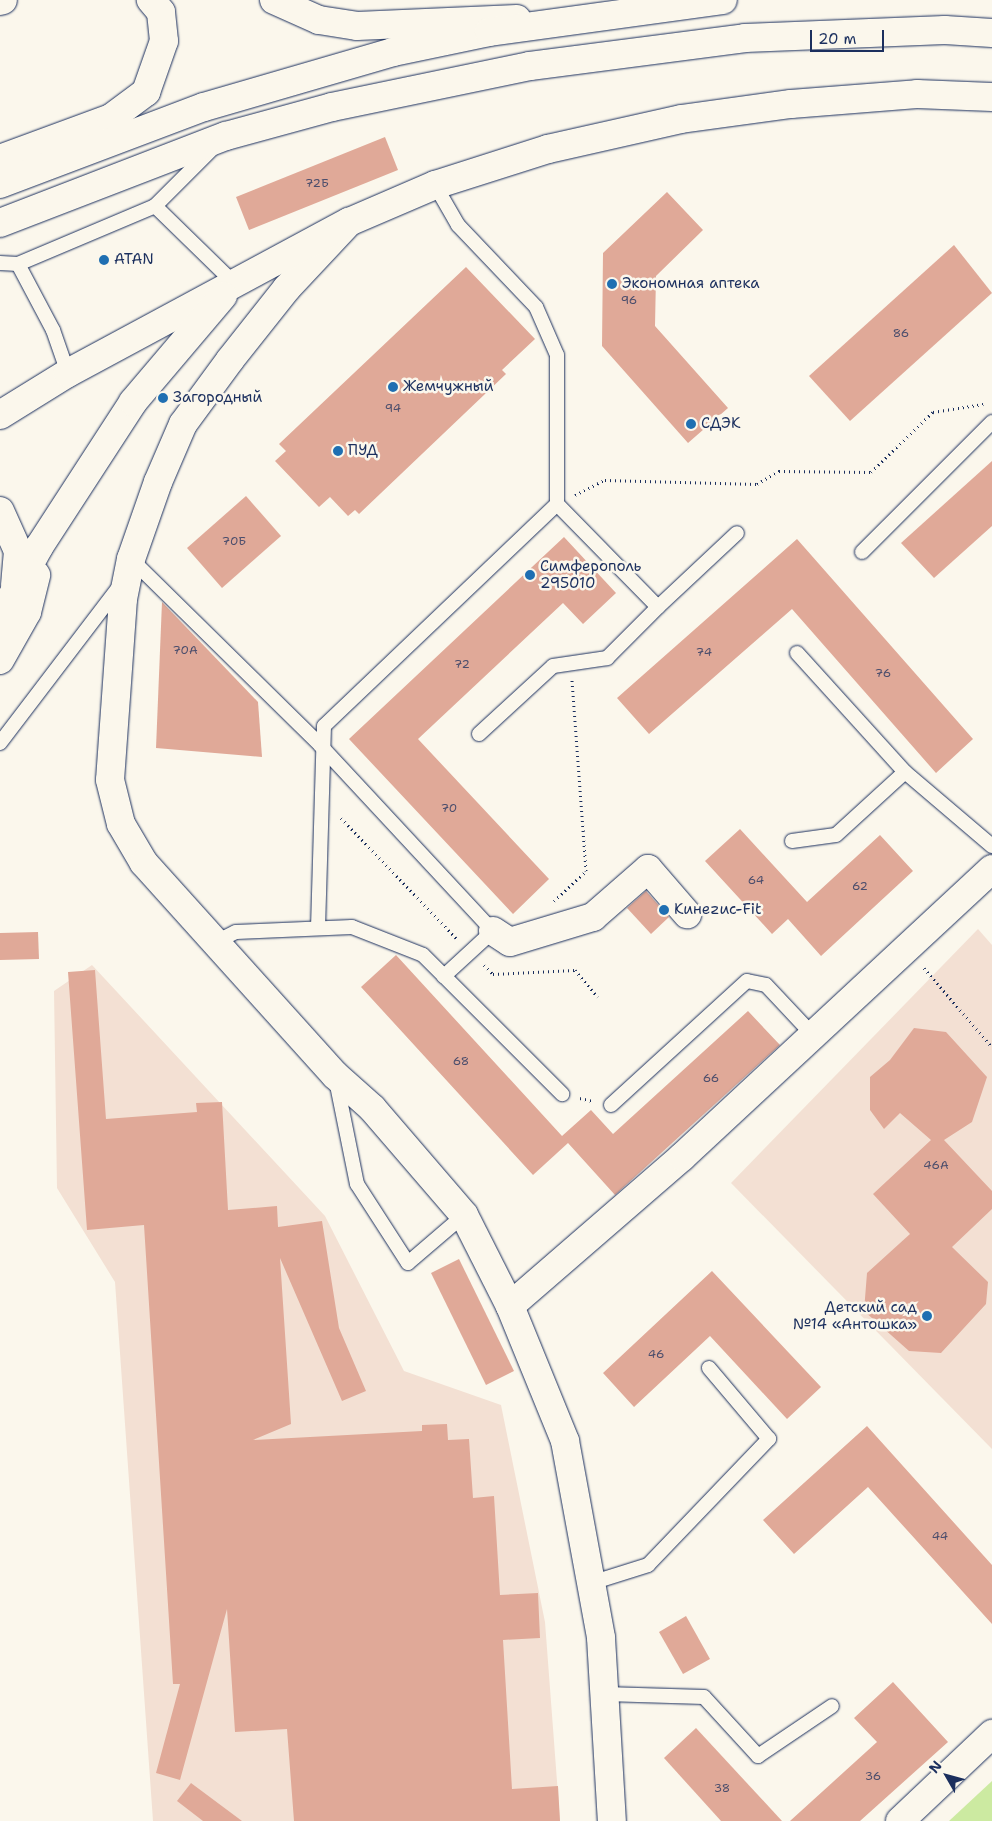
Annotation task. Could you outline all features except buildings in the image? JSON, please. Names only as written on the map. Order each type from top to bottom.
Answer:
[{"type":"street","points":[[0,159],[110,118],[146,92],[164,41],[161,12],[152,0]]},
{"type":"street","points":[[274,0],[311,18],[357,26],[578,18]]},
{"type":"street","points":[[0,184],[281,82],[392,52],[578,18],[724,0]]},
{"type":"street","points":[[0,223],[226,136],[332,107],[530,66],[745,38],[945,30],[992,33]]},
{"type":"street","points":[[0,415],[68,373],[349,222],[435,185],[548,149],[681,119],[792,104],[917,94],[992,97]]},
{"type":"street","points":[[349,222],[287,288],[183,424],[129,567],[110,780],[121,824],[144,863],[335,1074],[372,1108],[464,1215],[510,1306],[565,1441],[591,1583],[605,1694],[612,1821]]},
{"type":"street","points":[[5,610],[39,547],[133,402],[234,283]]},
{"type":"street","points":[[0,511],[18,551],[18,578],[5,610]]},
{"type":"street","points":[[0,660],[27,612],[39,547]]},
{"type":"street","points":[[502,936],[593,917],[648,869],[687,914]]},
{"type":"street","points":[[510,1306],[682,1157],[812,1033],[992,869]]},
{"type":"street","points":[[900,1821],[992,1734]]},
{"type":"lane","points":[[0,263],[18,264],[155,206],[226,136]]},
{"type":"lane","points":[[435,185],[458,225],[536,307],[557,354],[557,504],[658,607]]},
{"type":"lane","points":[[155,206],[234,283]]},
{"type":"lane","points":[[18,264],[53,330],[68,373]]},
{"type":"lane","points":[[862,552],[992,422]]},
{"type":"lane","points":[[318,928],[320,745],[324,726],[557,504]]},
{"type":"lane","points":[[478,734],[553,666],[570,661],[591,663],[607,658],[737,533]]},
{"type":"lane","points":[[0,743],[129,567],[320,745],[502,936],[444,976]]},
{"type":"lane","points":[[797,653],[905,772],[992,846]]},
{"type":"lane","points":[[792,841],[836,835],[905,772]]},
{"type":"lane","points":[[216,942],[236,932],[352,927],[423,955],[562,1094]]},
{"type":"lane","points":[[611,1105],[747,981],[766,985],[812,1033]]},
{"type":"lane","points":[[335,1074],[358,1184],[408,1263],[464,1215]]},
{"type":"lane","points":[[591,1583],[648,1564],[769,1439],[709,1368]]},
{"type":"lane","points":[[605,1694],[704,1697],[758,1756],[832,1706]]},
{"type":"path","points":[[557,504],[605,480],[756,484],[779,471],[871,472],[933,412],[992,403]]},
{"type":"path","points":[[552,903],[586,871],[570,661]]},
{"type":"path","points":[[484,966],[502,936]]},
{"type":"path","points":[[906,948],[992,1047]]},
{"type":"path","points":[[562,1094],[611,1105]]},
{"type":"shaded area","name":"Детский сад №14 «Антошка»","points":[[978,929],[992,945],[992,1449],[731,1183]]},
{"type":"shaded area","points":[[92,965],[325,1216],[404,1371],[501,1405],[545,1622],[560,1821],[153,1821],[115,1282],[57,1188],[54,991]]},
{"type":"green space","points":[[992,1781],[992,1821],[949,1821]]},
{"type":"place","name":"ATAN","points":[[104,260]]},
{"type":"place","name":"Экономная аптека","points":[[612,284]]},
{"type":"place","name":"Жемчужный","points":[[393,387]]},
{"type":"place","name":"Загородный","points":[[163,398]]},
{"type":"place","name":"СДЭК","points":[[691,424]]},
{"type":"place","name":"ПУД","points":[[338,451]]},
{"type":"place","name":"Симферополь 295010","points":[[530,575]]},
{"type":"place","name":"Кинеzис-Fit","points":[[664,910]]},
{"type":"place","name":"Детский сад №14 «Антошка»","points":[[927,1316]]}]
